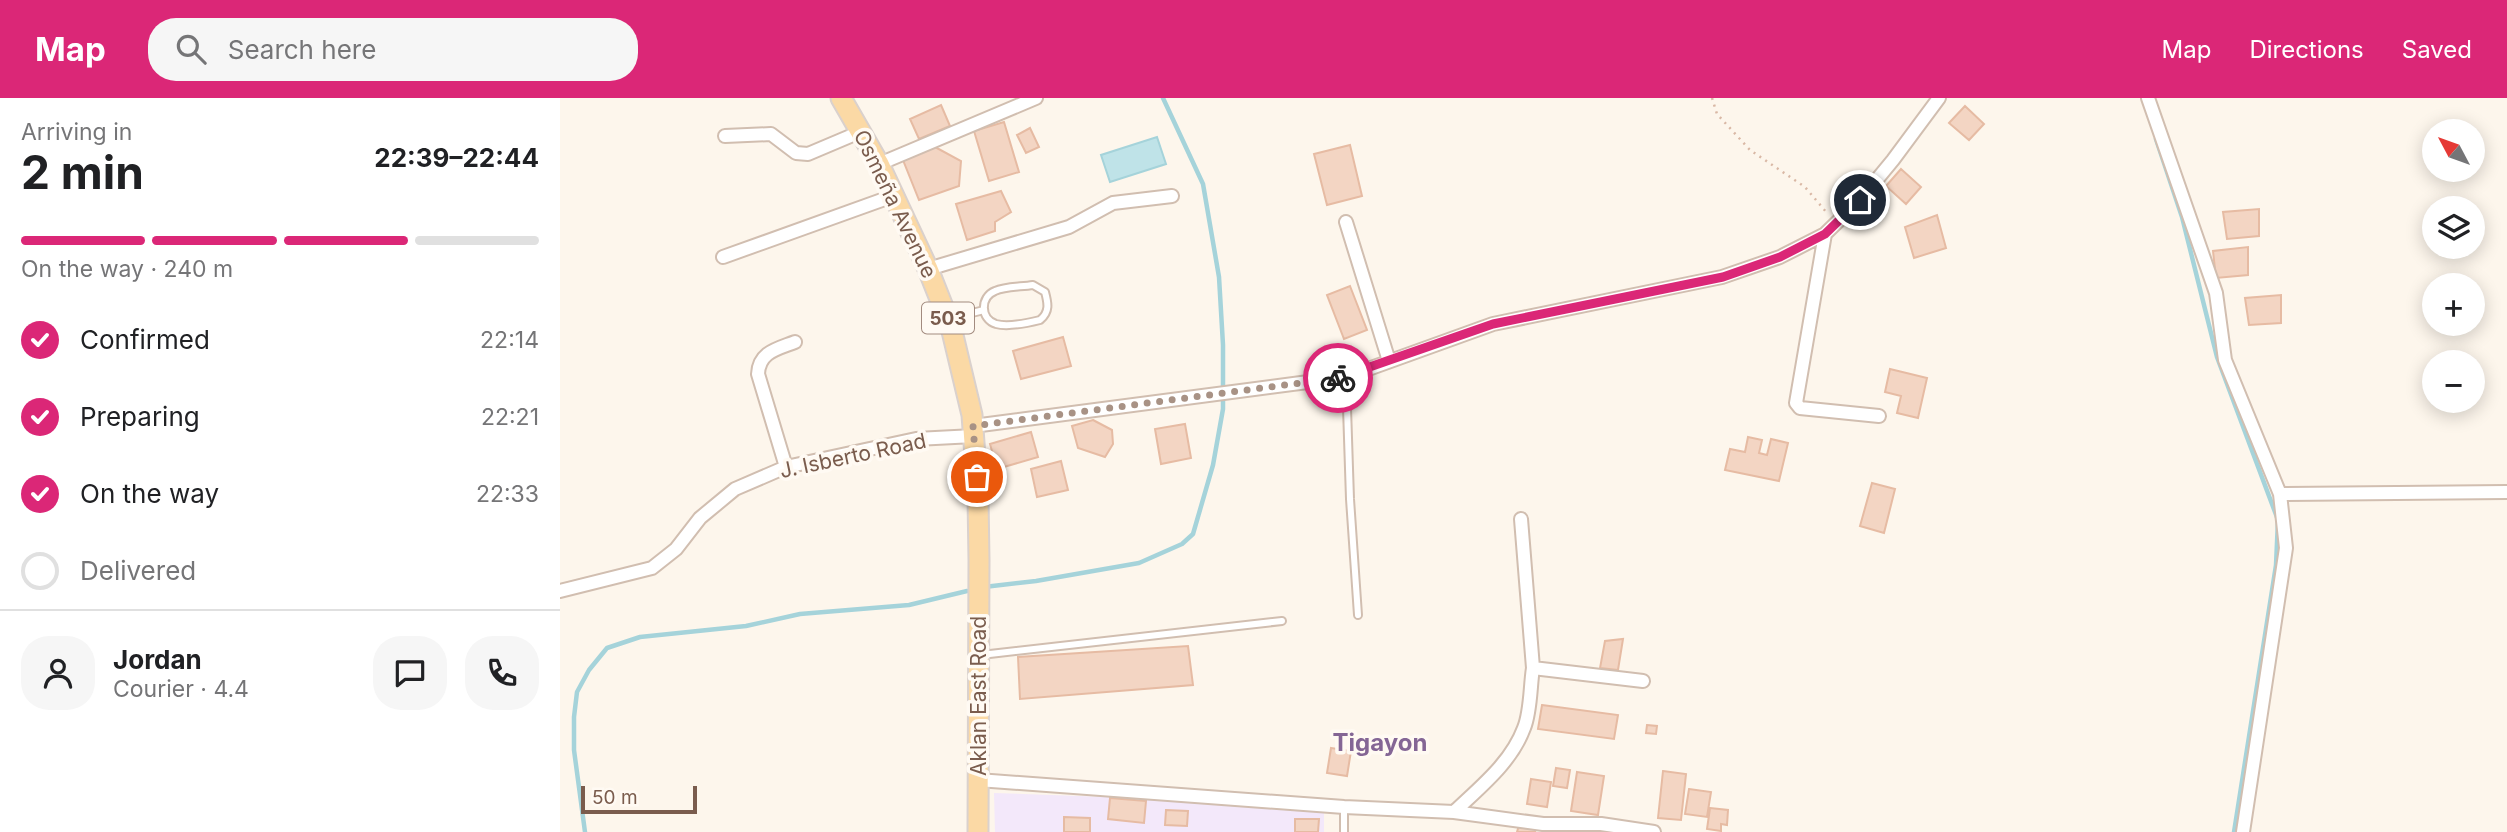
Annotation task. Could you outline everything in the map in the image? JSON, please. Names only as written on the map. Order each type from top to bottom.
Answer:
[{"type":"main road","name":"Osmeña Avenue","points":[[841,98],[878,164],[928,269],[948,319],[973,431],[979,560]]},
{"type":"main road","name":"Aklan East Road","points":[[978,832],[979,560]]},
{"type":"street","points":[[878,164],[1036,98]]},
{"type":"street","name":"J. Isberto Road","points":[[560,591],[652,568],[676,549],[700,518],[735,489],[786,467],[916,439],[1346,377],[1493,324],[1723,277],[1780,257],[1825,234],[1860,200],[1939,98]]},
{"type":"street","points":[[2148,98],[2216,293],[2225,360],[2280,494],[2286,548],[2243,832]]},
{"type":"street","points":[[725,136],[771,134],[796,153],[808,154],[860,132]]},
{"type":"street","points":[[723,257],[893,196]]},
{"type":"street","points":[[928,269],[1069,227],[1113,203],[1172,196]]},
{"type":"street","points":[[1346,222],[1389,361]]},
{"type":"street","points":[[1825,234],[1796,403],[1800,408],[1879,416]]},
{"type":"street","points":[[786,467],[758,374],[759,364],[765,354],[795,342]]},
{"type":"street","points":[[2280,494],[2507,492]]},
{"type":"street","points":[[1454,812],[1495,773],[1525,726],[1533,668],[1521,519]]},
{"type":"street","points":[[1533,668],[1643,681]]},
{"type":"street","points":[[978,780],[1344,807],[1454,812],[1542,828],[1601,824],[1654,832]]},
{"type":"lane","points":[[1033,285],[1045,292],[1049,306],[1040,320],[999,325],[989,320],[984,310],[986,299],[994,291],[1033,285]]},
{"type":"lane","points":[[948,319],[984,310]]},
{"type":"lane","points":[[1346,377],[1350,499],[1358,615]]},
{"type":"lane","points":[[979,655],[1282,621]]},
{"type":"lane","points":[[1344,807],[1344,832]]},
{"type":"path","points":[[1712,98],[1717,114],[1750,150],[1805,187],[1836,224]]},
{"type":"shaded area","points":[[994,793],[1135,798],[1324,812],[1324,832],[995,832]]},
{"type":"water","points":[[1157,137],[1166,164],[1110,182],[1101,155]]},
{"type":"building","points":[[941,105],[950,126],[919,139],[910,119]]},
{"type":"building","points":[[1965,106],[1984,124],[1969,140],[1949,123]]},
{"type":"building","points":[[1004,122],[1019,172],[989,181],[974,131]]},
{"type":"building","points":[[1030,128],[1039,147],[1026,153],[1017,135]]},
{"type":"building","points":[[1350,145],[1362,196],[1327,205],[1314,154]]},
{"type":"building","points":[[935,147],[961,161],[959,186],[919,200],[903,160]]},
{"type":"building","points":[[1901,169],[1921,187],[1906,204],[1886,186]]},
{"type":"building","points":[[1001,191],[1011,212],[995,222],[995,231],[967,240],[956,204]]},
{"type":"building","points":[[2259,209],[2259,236],[2227,239],[2223,212]]},
{"type":"building","points":[[1937,215],[1946,248],[1914,258],[1905,227]]},
{"type":"building","points":[[2248,247],[2248,275],[2216,278],[2213,251]]},
{"type":"building","points":[[1350,286],[1367,330],[1344,339],[1327,295]]},
{"type":"building","points":[[2281,295],[2281,323],[2249,325],[2245,298]]},
{"type":"building","points":[[1063,337],[1071,366],[1021,379],[1013,351]]},
{"type":"building","points":[[1890,369],[1927,378],[1918,418],[1897,413],[1901,396],[1885,392]]},
{"type":"building","points":[[1093,420],[1112,430],[1113,444],[1105,457],[1078,448],[1072,426]]},
{"type":"building","points":[[1185,424],[1191,458],[1161,464],[1155,429]]},
{"type":"building","points":[[1031,432],[1038,457],[997,469],[990,444]]},
{"type":"building","points":[[1748,437],[1762,440],[1759,453],[1767,455],[1771,439],[1788,443],[1779,481],[1725,470],[1730,449],[1745,452]]},
{"type":"building","points":[[1061,461],[1068,490],[1037,497],[1031,469]]},
{"type":"building","points":[[1872,483],[1895,489],[1884,533],[1860,526]]},
{"type":"building","points":[[1623,639],[1618,670],[1600,668],[1605,641]]},
{"type":"building","points":[[1188,646],[1193,685],[1020,699],[1018,657]]},
{"type":"building","points":[[1542,705],[1618,715],[1614,739],[1538,729]]},
{"type":"building","points":[[1647,725],[1657,726],[1656,734],[1646,733]]},
{"type":"building","points":[[1331,748],[1351,751],[1347,776],[1327,773]]},
{"type":"building","points":[[1556,768],[1570,770],[1567,788],[1553,786]]},
{"type":"building","points":[[1663,771],[1686,774],[1681,820],[1658,818]]},
{"type":"building","points":[[1577,772],[1604,776],[1598,815],[1571,811]]},
{"type":"building","points":[[1531,779],[1551,782],[1547,807],[1527,804]]},
{"type":"building","points":[[1689,789],[1711,792],[1707,817],[1685,814]]},
{"type":"building","points":[[1110,798],[1146,801],[1144,823],[1108,819]]},
{"type":"building","points":[[1710,808],[1728,810],[1727,825],[1721,824],[1721,831],[1707,829]]},
{"type":"building","points":[[1166,810],[1188,811],[1187,826],[1165,825]]},
{"type":"building","points":[[1064,817],[1090,818],[1090,832],[1064,832]]},
{"type":"building","points":[[1295,819],[1319,819],[1318,832],[1295,832]]},
{"type":"building","points":[[1519,825],[1536,828],[1535,832],[1517,832]]},
{"type":"waterway","points":[[984,587],[1139,563],[1182,544],[1193,534],[1213,465],[1223,409],[1219,277],[1203,184],[1163,98]]},
{"type":"waterway","points":[[2156,139],[2182,217],[2217,357],[2278,520],[2276,565],[2234,832]]},
{"type":"waterway","points":[[585,832],[574,750],[574,717],[577,692],[589,670],[607,648],[640,637],[746,626],[800,614],[909,605],[967,591]]},
{"type":"way so far","points":[[977,477],[973,426],[1338,378]]},
{"type":"district","name":"Tigayon","points":[[1380,743]]},
{"type":"route","points":[[1338,378],[1493,324],[1723,277],[1780,257],[1825,234],[1860,200]]}]
